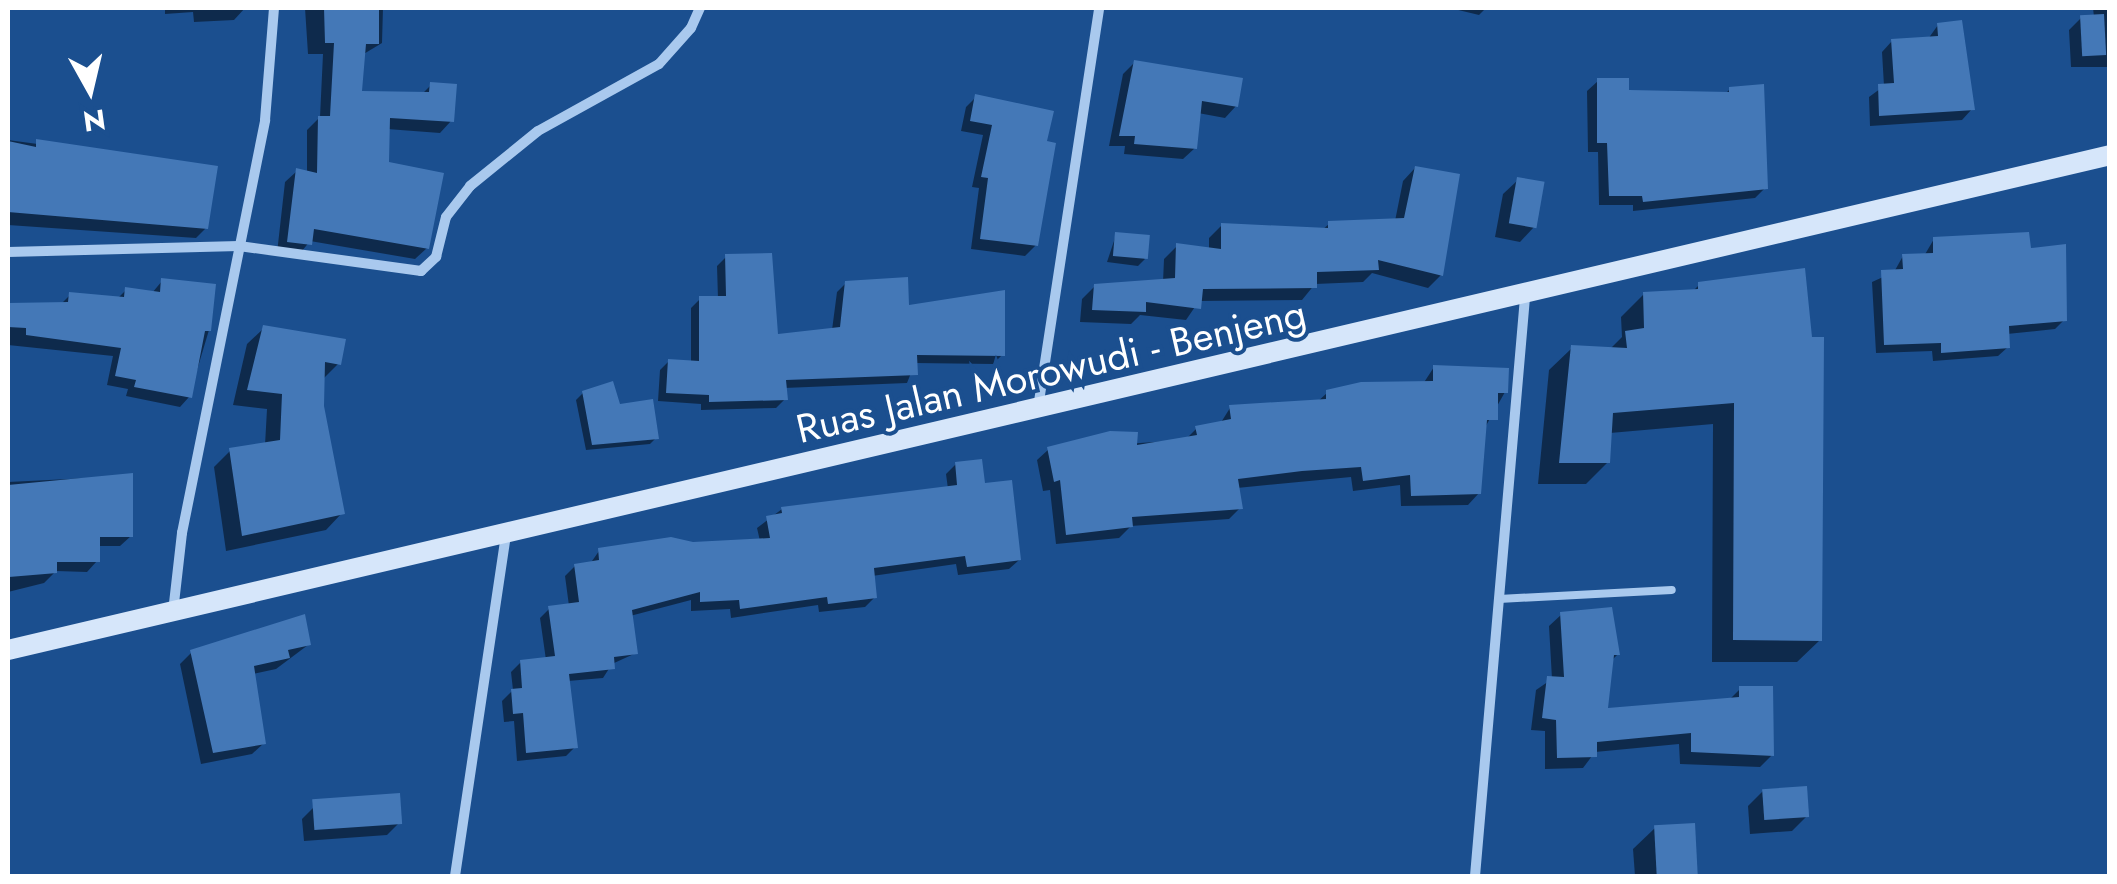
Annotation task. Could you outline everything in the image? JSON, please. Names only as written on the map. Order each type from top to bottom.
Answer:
[{"type":"main road","name":"Ruas Jalan Morowudi - Benjeng","points":[[8,650],[1525,297],[2110,156]]},
{"type":"street","points":[[173,612],[182,534],[266,120],[274,8]]},
{"type":"street","points":[[8,252],[239,246],[421,271],[436,257],[446,216],[470,186],[538,131],[659,64],[691,28],[700,8]]},
{"type":"street","points":[[1038,408],[1099,8]]},
{"type":"street","points":[[1476,876],[1525,297]]},
{"type":"street","points":[[455,876],[506,536]]},
{"type":"lane","points":[[1499,599],[1672,590]]},
{"type":"building","points":[[324,8],[379,8],[379,44],[366,44],[362,91],[429,92],[430,82],[457,84],[454,122],[390,118],[389,162],[444,173],[429,249],[314,229],[312,245],[287,242],[296,168],[317,173],[318,116],[330,116],[334,43],[325,43]]},
{"type":"building","points":[[2104,14],[2106,55],[2082,56],[2080,15]]},
{"type":"building","points":[[1962,20],[1975,110],[1879,116],[1878,84],[1894,83],[1891,39],[1938,36],[1937,23]]},
{"type":"building","points":[[1134,60],[1243,78],[1238,107],[1202,101],[1197,149],[1134,144],[1135,136],[1119,136]]},
{"type":"building","points":[[1597,78],[1629,78],[1629,90],[1729,92],[1729,87],[1764,84],[1768,189],[1643,202],[1642,196],[1609,196],[1607,143],[1597,143]]},
{"type":"building","points":[[975,94],[1054,111],[1047,141],[1056,143],[1038,246],[980,239],[988,178],[981,177],[992,125],[970,121]]},
{"type":"building","points":[[36,139],[218,166],[208,229],[8,212],[8,141],[36,147]]},
{"type":"building","points":[[1415,166],[1460,174],[1443,276],[1378,260],[1379,270],[1317,272],[1317,288],[1203,289],[1201,309],[1146,302],[1146,312],[1092,310],[1094,284],[1175,278],[1176,243],[1221,249],[1221,223],[1328,228],[1328,221],[1404,218]]},
{"type":"building","points":[[1517,177],[1545,182],[1536,228],[1509,223]]},
{"type":"building","points":[[1115,232],[1150,235],[1148,259],[1113,256]]},
{"type":"building","points":[[2029,232],[2031,248],[2066,244],[2067,321],[2009,326],[2010,348],[1941,353],[1941,343],[1884,345],[1881,270],[1903,269],[1902,254],[1933,253],[1933,237]]},
{"type":"building","points":[[772,253],[778,334],[840,327],[845,281],[908,277],[909,305],[1005,290],[1005,356],[917,355],[918,375],[786,380],[788,400],[709,402],[709,395],[666,393],[668,359],[699,361],[699,296],[726,296],[725,254]]},
{"type":"building","points":[[1805,268],[1812,337],[1824,337],[1822,641],[1733,640],[1734,403],[1613,413],[1610,463],[1559,463],[1571,345],[1627,348],[1625,331],[1644,328],[1643,292],[1698,289],[1698,282]]},
{"type":"building","points":[[161,278],[216,284],[211,331],[205,331],[192,398],[134,387],[136,380],[115,376],[121,348],[26,335],[26,328],[8,327],[8,303],[68,302],[69,292],[124,297],[125,287],[160,292]]},
{"type":"building","points":[[263,325],[346,339],[341,365],[325,362],[324,406],[345,514],[242,536],[229,448],[280,440],[282,394],[247,390]]},
{"type":"building","points":[[1433,365],[1509,368],[1508,393],[1498,393],[1498,420],[1487,420],[1481,494],[1411,496],[1410,475],[1363,481],[1361,467],[1302,471],[1238,479],[1243,509],[1132,517],[1133,527],[1066,535],[1060,480],[1054,482],[1047,447],[1110,431],[1138,432],[1137,445],[1197,435],[1195,426],[1231,419],[1229,405],[1326,399],[1326,390],[1361,382],[1433,381]]},
{"type":"building","points":[[613,381],[620,404],[653,399],[659,439],[592,445],[582,391]]},
{"type":"building","points":[[982,459],[985,483],[1012,480],[1021,560],[967,567],[965,556],[874,568],[877,598],[828,604],[827,597],[740,609],[739,600],[700,602],[700,592],[632,610],[638,654],[614,657],[615,669],[569,674],[578,748],[526,753],[523,713],[513,714],[511,689],[522,688],[520,660],[555,656],[548,606],[579,602],[574,564],[599,560],[598,548],[671,537],[693,542],[770,538],[766,516],[782,513],[781,507],[957,485],[955,462]]},
{"type":"building","points":[[133,473],[133,537],[100,537],[100,562],[57,562],[57,573],[9,577],[8,485]]},
{"type":"building","points":[[1612,607],[1620,655],[1614,655],[1608,708],[1739,697],[1739,686],[1773,686],[1774,756],[1691,752],[1691,733],[1597,742],[1597,757],[1557,758],[1556,720],[1542,718],[1547,676],[1564,677],[1560,612]]},
{"type":"building","points":[[305,614],[311,645],[288,650],[290,658],[254,666],[266,744],[213,753],[190,650]]},
{"type":"building","points":[[1807,786],[1809,817],[1764,820],[1762,789]]},
{"type":"building","points":[[400,793],[402,824],[314,830],[312,799]]},
{"type":"building","points":[[1695,823],[1698,876],[1657,876],[1654,825]]}]
